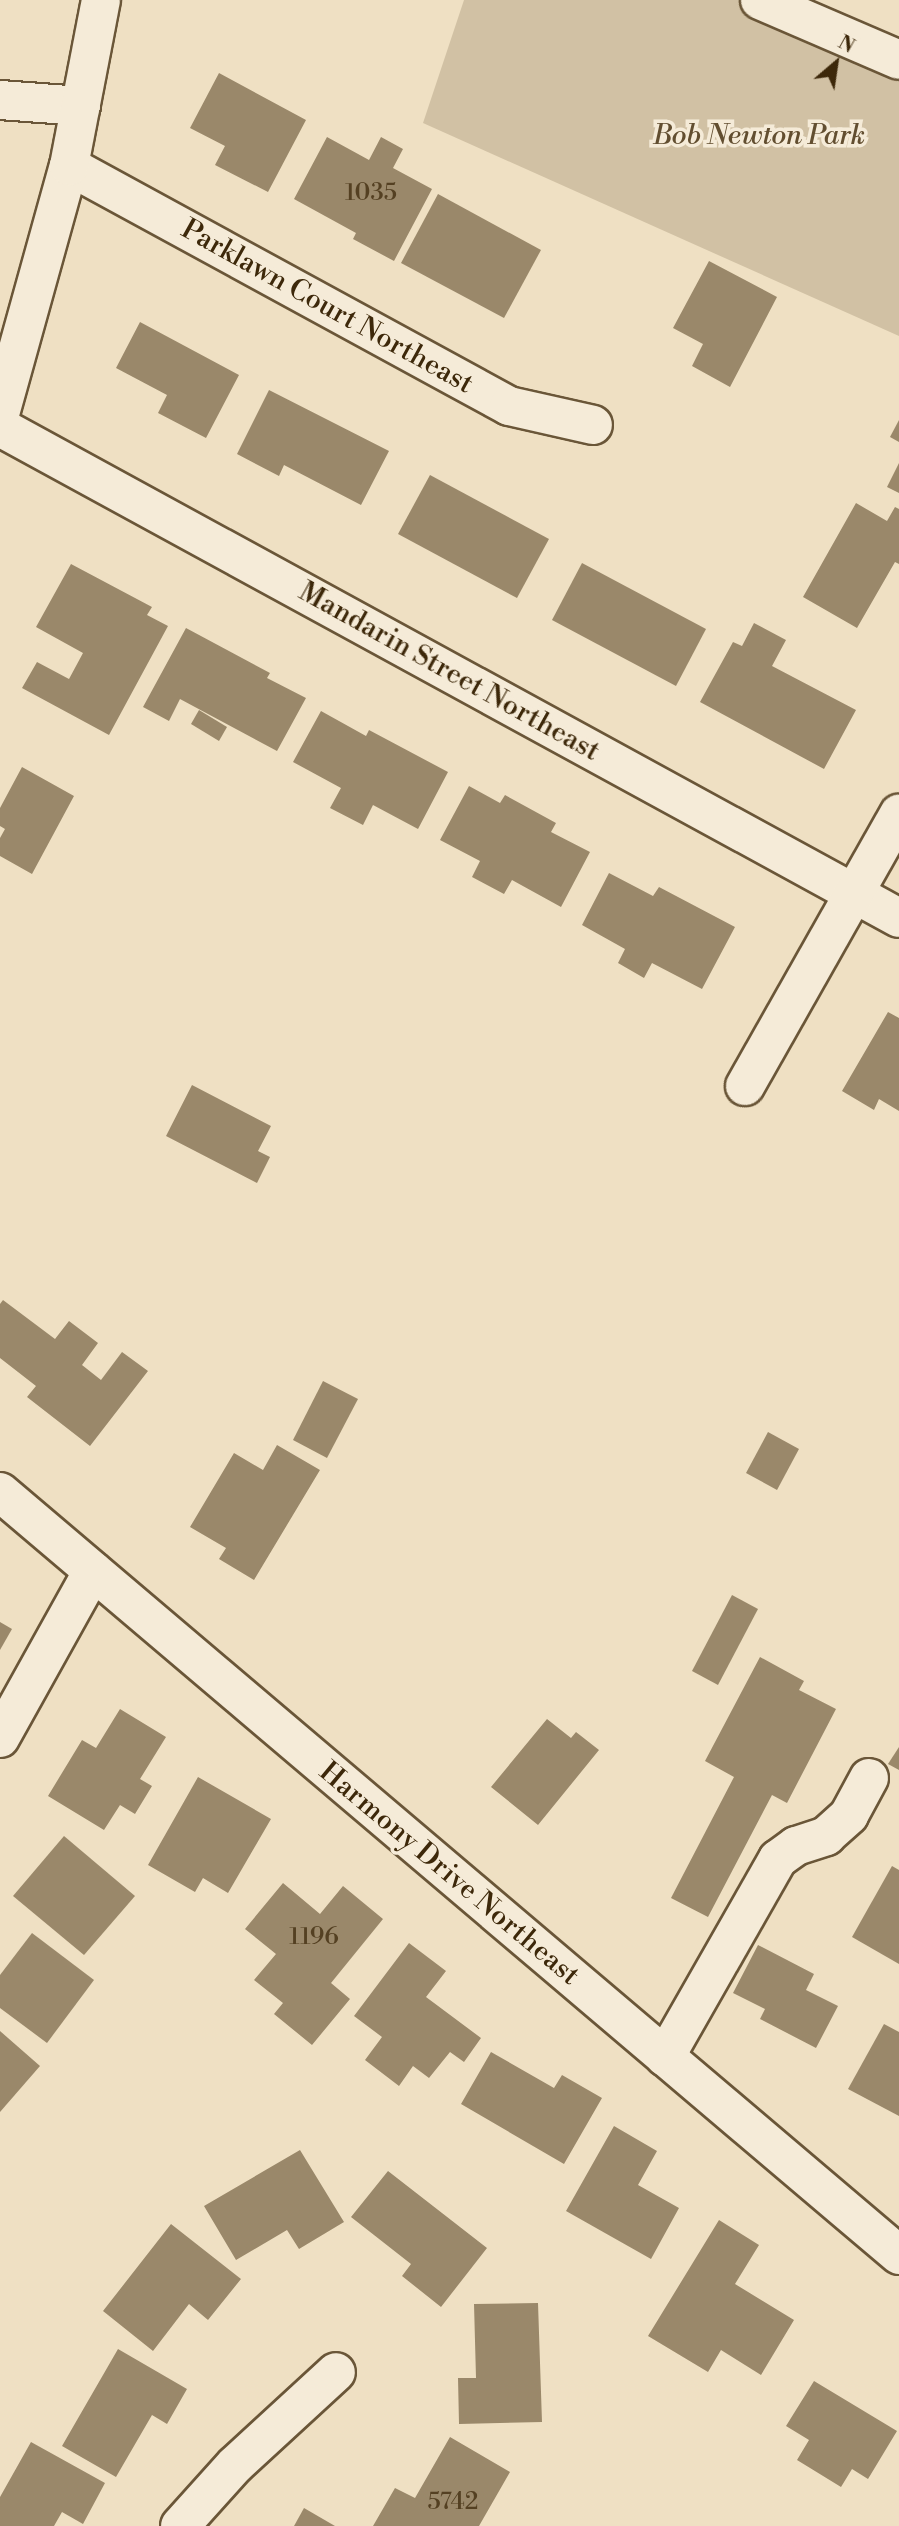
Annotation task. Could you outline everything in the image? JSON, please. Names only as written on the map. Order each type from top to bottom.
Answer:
[{"type":"street","points":[[0,414],[69,166],[101,0]]},
{"type":"street","points":[[760,0],[899,60]]},
{"type":"street","points":[[0,100],[81,106]]},
{"type":"street","name":"Parklawn Court Northeast","points":[[69,166],[509,406],[593,425]]},
{"type":"street","name":"Mandarin Street Northeast","points":[[0,427],[899,918]]},
{"type":"street","points":[[745,1086],[899,814]]},
{"type":"street","name":"Harmony Drive Northeast","points":[[0,1492],[899,2255]]},
{"type":"street","points":[[0,1738],[93,1572]]},
{"type":"street","points":[[665,2057],[778,1859],[796,1846],[826,1836],[849,1815],[869,1778]]},
{"type":"street","points":[[180,2526],[235,2465],[336,2372]]},
{"type":"green space","name":"Bob Newton Park","points":[[464,0],[757,0],[899,62],[899,336],[423,123]]},
{"type":"building","points":[[219,73],[306,120],[268,192],[215,165],[225,146],[190,128]]},
{"type":"building","points":[[327,137],[369,160],[381,137],[403,149],[393,168],[432,189],[394,261],[353,239],[356,233],[294,199]]},
{"type":"building","points":[[438,194],[541,250],[504,318],[401,263]]},
{"type":"building","points":[[709,261],[777,297],[730,387],[692,366],[703,344],[673,328]]},
{"type":"building","points":[[140,322],[239,375],[206,438],[158,413],[167,395],[116,368]]},
{"type":"building","points":[[269,390],[389,451],[361,505],[284,465],[279,476],[237,454]]},
{"type":"building","points":[[899,420],[899,442],[890,437]]},
{"type":"building","points":[[899,463],[899,493],[887,487]]},
{"type":"building","points":[[430,475],[549,539],[517,598],[398,534]]},
{"type":"building","points":[[856,503],[887,521],[895,507],[899,509],[899,564],[895,562],[857,628],[803,597]]},
{"type":"building","points":[[582,563],[706,629],[676,686],[552,620]]},
{"type":"building","points":[[71,564],[152,607],[147,615],[168,626],[109,735],[22,688],[37,662],[69,679],[83,653],[36,627]]},
{"type":"building","points":[[754,623],[786,640],[772,666],[856,710],[824,769],[700,702],[733,642],[742,646]]},
{"type":"building","points":[[186,628],[270,673],[267,678],[306,698],[277,751],[180,699],[169,721],[143,707]]},
{"type":"building","points":[[199,710],[227,727],[219,741],[191,724]]},
{"type":"building","points":[[321,711],[366,736],[369,730],[448,772],[418,829],[373,805],[363,825],[330,808],[341,788],[293,762]]},
{"type":"building","points":[[22,767],[74,796],[32,874],[0,856],[0,838],[5,829],[0,826],[0,808]]},
{"type":"building","points":[[469,786],[500,803],[505,795],[556,823],[551,832],[590,852],[561,907],[512,880],[504,894],[472,877],[480,861],[440,840]]},
{"type":"building","points":[[609,873],[653,896],[659,887],[735,927],[702,989],[652,963],[644,978],[618,963],[625,949],[582,925]]},
{"type":"building","points":[[888,1012],[899,1018],[899,1111],[879,1099],[874,1110],[842,1091]]},
{"type":"building","points":[[192,1085],[271,1126],[258,1151],[270,1157],[257,1183],[166,1136]]},
{"type":"building","points":[[3,1300],[55,1339],[69,1321],[98,1343],[82,1365],[101,1380],[122,1352],[148,1371],[90,1446],[27,1397],[36,1386],[0,1358],[0,1304]]},
{"type":"building","points":[[323,1381],[358,1399],[327,1458],[293,1440]]},
{"type":"building","points":[[768,1432],[799,1449],[777,1490],[746,1473]]},
{"type":"building","points":[[277,1445],[320,1470],[254,1580],[219,1559],[226,1548],[190,1527],[234,1453],[263,1470]]},
{"type":"building","points":[[732,1595],[758,1609],[718,1685],[692,1671]]},
{"type":"building","points":[[0,1622],[12,1629],[0,1650]]},
{"type":"building","points":[[760,1657],[804,1681],[799,1690],[836,1709],[787,1803],[772,1795],[708,1917],[671,1898],[734,1777],[705,1761]]},
{"type":"building","points":[[120,1709],[166,1737],[140,1779],[152,1786],[135,1814],[120,1805],[104,1830],[48,1796],[82,1740],[96,1748]]},
{"type":"building","points":[[547,1719],[571,1738],[576,1732],[599,1750],[538,1825],[491,1787]]},
{"type":"building","points":[[899,1747],[899,1770],[888,1764]]},
{"type":"building","points":[[198,1777],[271,1819],[228,1893],[203,1878],[195,1892],[148,1865]]},
{"type":"building","points":[[64,1836],[135,1896],[84,1955],[13,1896]]},
{"type":"building","points":[[892,1866],[899,1870],[899,1964],[852,1937]]},
{"type":"building","points":[[283,1883],[320,1914],[343,1886],[383,1919],[331,1983],[350,1999],[312,2045],[274,2014],[283,2003],[254,1980],[276,1954],[245,1929]]},
{"type":"building","points":[[32,1933],[94,1980],[47,2043],[0,2008],[0,1975]]},
{"type":"building","points":[[409,1943],[446,1971],[426,1997],[481,2038],[464,2062],[450,2052],[429,2078],[413,2066],[399,2086],[365,2060],[382,2037],[354,2016]]},
{"type":"building","points":[[758,1945],[814,1974],[806,1990],[838,2006],[816,2048],[760,2019],[765,2009],[733,1993]]},
{"type":"building","points":[[884,2024],[899,2032],[899,2116],[848,2089]]},
{"type":"building","points":[[0,2031],[40,2066],[0,2112]]},
{"type":"building","points":[[491,2052],[554,2088],[562,2075],[602,2098],[564,2164],[461,2104]]},
{"type":"building","points":[[614,2126],[657,2151],[638,2185],[679,2208],[651,2259],[566,2211]]},
{"type":"building","points":[[300,2150],[344,2222],[299,2249],[287,2230],[236,2260],[204,2206]]},
{"type":"building","points":[[388,2171],[487,2248],[441,2307],[402,2276],[411,2264],[351,2217]]},
{"type":"building","points":[[719,2220],[759,2245],[735,2284],[794,2320],[761,2375],[721,2350],[708,2372],[648,2336]]},
{"type":"building","points":[[171,2224],[241,2279],[208,2320],[189,2304],[153,2351],[103,2311]]},
{"type":"building","points":[[538,2303],[542,2422],[459,2424],[458,2378],[476,2378],[474,2304]]},
{"type":"building","points":[[118,2349],[187,2389],[167,2424],[152,2415],[116,2477],[62,2446]]},
{"type":"building","points":[[814,2381],[897,2431],[868,2479],[852,2469],[841,2487],[797,2460],[809,2440],[786,2426]]},
{"type":"building","points":[[450,2437],[510,2472],[479,2526],[373,2526],[395,2488],[415,2498]]},
{"type":"building","points":[[31,2442],[105,2483],[83,2524],[62,2512],[54,2526],[0,2526],[0,2497]]},
{"type":"building","points":[[304,2508],[335,2526],[294,2526]]}]
